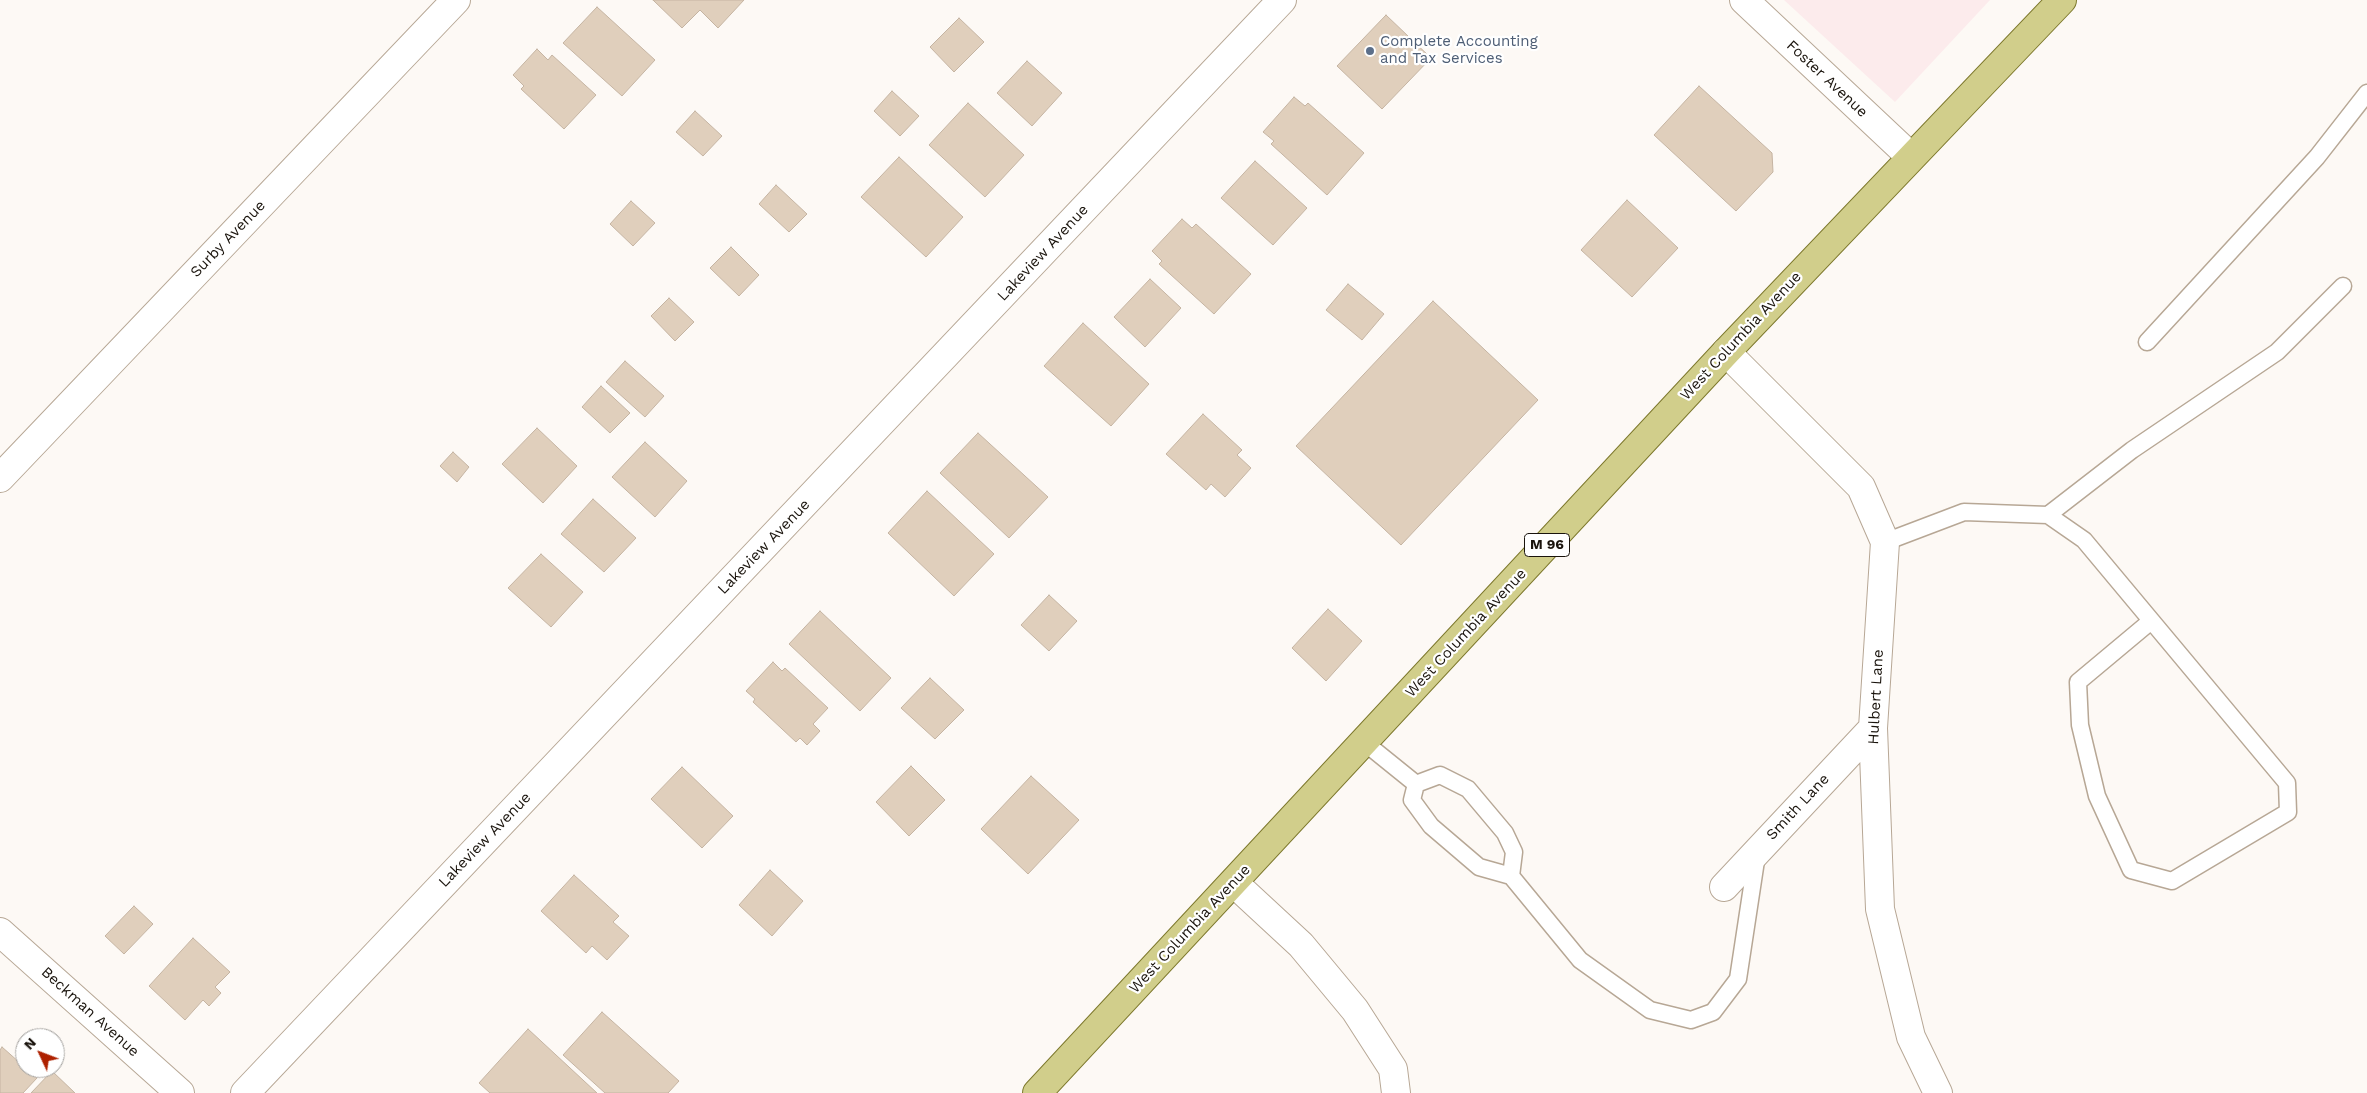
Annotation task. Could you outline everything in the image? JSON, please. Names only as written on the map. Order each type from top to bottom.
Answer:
[{"type":"main road","name":"West Columbia Avenue","points":[[1037,1093],[1726,352],[2062,0]]},
{"type":"street","name":"Surby Avenue","points":[[0,478],[456,0]]},
{"type":"street","name":"Lakeview Avenue","points":[[245,1093],[1282,0]]},
{"type":"street","name":"Foster Avenue","points":[[1744,0],[1911,157]]},
{"type":"street","name":"Hulbert Lane","points":[[1726,352],[1861,487],[1885,542],[1873,728],[1880,909],[1911,1037],[1938,1093]]},
{"type":"street","name":"Smith Lane","points":[[1724,887],[1873,728]]},
{"type":"street","points":[[1234,883],[1301,945],[1355,1010],[1393,1069],[1396,1093]]},
{"type":"street","name":"Beckman Avenue","points":[[0,932],[180,1093]]},
{"type":"lane","points":[[2147,342],[2317,157],[2367,93]]},
{"type":"lane","points":[[2048,515],[2132,450],[2277,352],[2343,286]]},
{"type":"lane","points":[[1885,542],[1964,512],[2048,515],[2084,540],[2287,783],[2288,812],[2172,881],[2131,870],[2097,796],[2080,725],[2078,682],[2151,621]]},
{"type":"lane","points":[[1364,742],[1416,784]]},
{"type":"lane","points":[[1416,784],[1440,775],[1468,789],[1505,833],[1514,852],[1511,876]]},
{"type":"lane","points":[[1416,784],[1412,800],[1431,826],[1479,867],[1511,876],[1580,960],[1650,1010],[1691,1020],[1713,1012],[1738,979],[1758,850]]},
{"type":"shaded area","points":[[1784,0],[1990,0],[1895,102]]},
{"type":"building","points":[[653,0],[744,0],[718,28],[700,10],[682,28]]},
{"type":"building","points":[[597,7],[655,60],[622,96],[563,43]]},
{"type":"building","points":[[1386,15],[1431,58],[1382,109],[1337,66]]},
{"type":"building","points":[[959,18],[984,42],[954,72],[930,47]]},
{"type":"building","points":[[537,49],[548,60],[552,55],[596,95],[564,129],[521,89],[524,86],[513,75]]},
{"type":"building","points":[[1027,61],[1062,93],[1032,126],[997,93]]},
{"type":"building","points":[[1699,86],[1772,153],[1773,172],[1736,211],[1654,135]]},
{"type":"building","points":[[892,91],[919,116],[900,136],[874,111]]},
{"type":"building","points":[[1294,97],[1305,106],[1308,103],[1364,153],[1327,195],[1271,144],[1274,141],[1263,132]]},
{"type":"building","points":[[968,103],[1024,155],[985,197],[929,145]]},
{"type":"building","points":[[695,111],[722,136],[703,156],[676,132]]},
{"type":"building","points":[[899,157],[963,217],[926,257],[861,197]]},
{"type":"building","points":[[1255,161],[1307,208],[1273,245],[1221,198]]},
{"type":"building","points":[[776,185],[807,214],[789,232],[759,204]]},
{"type":"building","points":[[1627,200],[1678,248],[1632,297],[1581,250]]},
{"type":"building","points":[[631,201],[655,223],[633,246],[610,224]]},
{"type":"building","points":[[1182,219],[1192,228],[1196,224],[1251,274],[1214,314],[1159,264],[1162,261],[1152,251]]},
{"type":"building","points":[[731,247],[759,275],[739,296],[710,268]]},
{"type":"building","points":[[1150,279],[1181,308],[1145,347],[1114,317]]},
{"type":"building","points":[[1348,284],[1384,314],[1362,340],[1326,310]]},
{"type":"building","points":[[669,298],[694,322],[675,341],[651,316]]},
{"type":"building","points":[[1433,301],[1538,400],[1401,545],[1296,446]]},
{"type":"building","points":[[1083,323],[1149,384],[1111,426],[1044,366]]},
{"type":"building","points":[[625,361],[664,396],[645,417],[606,382]]},
{"type":"building","points":[[601,386],[630,413],[610,433],[582,407]]},
{"type":"building","points":[[1203,414],[1242,450],[1237,455],[1251,468],[1225,497],[1211,484],[1206,490],[1166,454]]},
{"type":"building","points":[[537,428],[577,466],[543,503],[502,464]]},
{"type":"building","points":[[978,433],[1048,497],[1009,538],[940,473]]},
{"type":"building","points":[[645,442],[687,481],[655,517],[612,477]]},
{"type":"building","points":[[453,452],[469,467],[457,482],[440,466]]},
{"type":"building","points":[[927,491],[994,554],[954,596],[888,533]]},
{"type":"building","points":[[593,499],[636,538],[604,572],[561,534]]},
{"type":"building","points":[[541,554],[583,592],[551,627],[508,588]]},
{"type":"building","points":[[1049,595],[1077,621],[1049,651],[1021,625]]},
{"type":"building","points":[[1328,609],[1362,641],[1326,681],[1292,648]]},
{"type":"building","points":[[820,611],[891,678],[860,711],[789,644]]},
{"type":"building","points":[[773,662],[782,671],[785,668],[828,708],[813,724],[820,731],[807,745],[800,738],[796,742],[753,702],[755,699],[746,691]]},
{"type":"building","points":[[930,678],[964,710],[935,739],[901,708]]},
{"type":"building","points":[[911,766],[945,800],[909,836],[876,802]]},
{"type":"building","points":[[682,767],[733,816],[702,848],[651,799]]},
{"type":"building","points":[[1031,776],[1079,820],[1028,874],[981,829]]},
{"type":"building","points":[[770,870],[803,901],[772,936],[739,905]]},
{"type":"building","points":[[574,875],[619,916],[613,922],[629,936],[607,960],[592,946],[586,953],[541,911]]},
{"type":"building","points":[[134,906],[153,924],[124,954],[105,936]]},
{"type":"building","points":[[193,938],[230,972],[215,987],[221,993],[209,1006],[203,1000],[185,1020],[149,986]]},
{"type":"building","points":[[602,1012],[679,1081],[668,1093],[605,1093],[563,1055]]},
{"type":"building","points":[[528,1029],[597,1093],[490,1093],[479,1083]]},
{"type":"building","points":[[2,1047],[15,1059],[15,1078],[37,1078],[23,1093],[0,1093],[0,1050]]},
{"type":"building","points":[[45,1078],[59,1078],[75,1093],[31,1093]]},
{"type":"place","name":"Complete Accounting and Tax Services","points":[[1370,51]]}]
